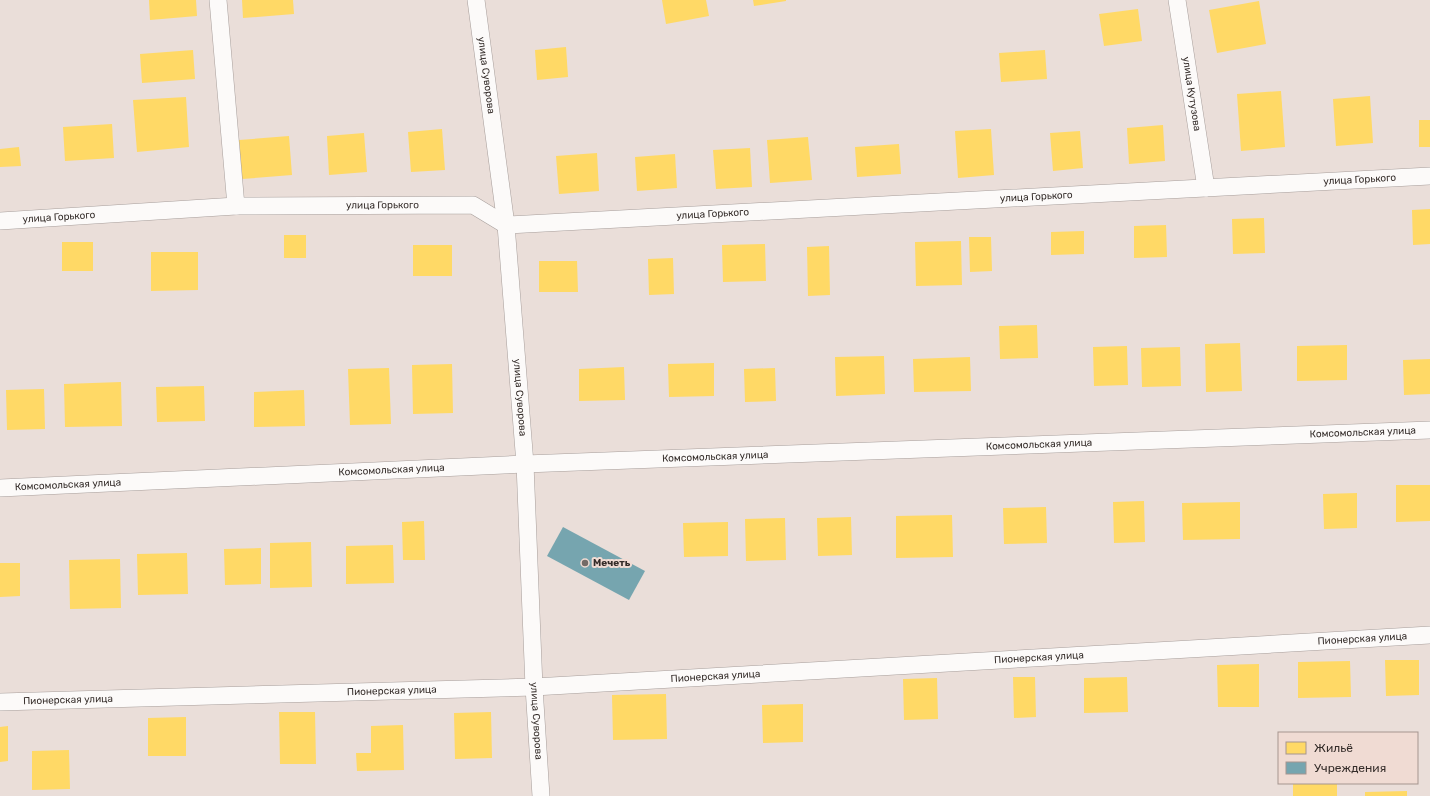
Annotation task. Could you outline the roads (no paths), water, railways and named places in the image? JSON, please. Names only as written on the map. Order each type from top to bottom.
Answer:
[{"type":"street","points":[[218,0],[236,206]]},
{"type":"street","name":"улица Суворова","points":[[476,0],[506,225],[525,464],[534,687],[541,796]]},
{"type":"street","name":"улица Кутузова","points":[[1177,0],[1206,188]]},
{"type":"street","name":"улица Горького","points":[[0,220],[236,206],[473,205],[506,225],[1430,176]]},
{"type":"street","name":"Комсомольская улица","points":[[0,488],[525,464],[1430,430]]},
{"type":"street","name":"Пионерская улица","points":[[0,702],[534,687],[1430,635]]},
{"type":"place","name":"Мечеть","points":[[585,563]]}]
